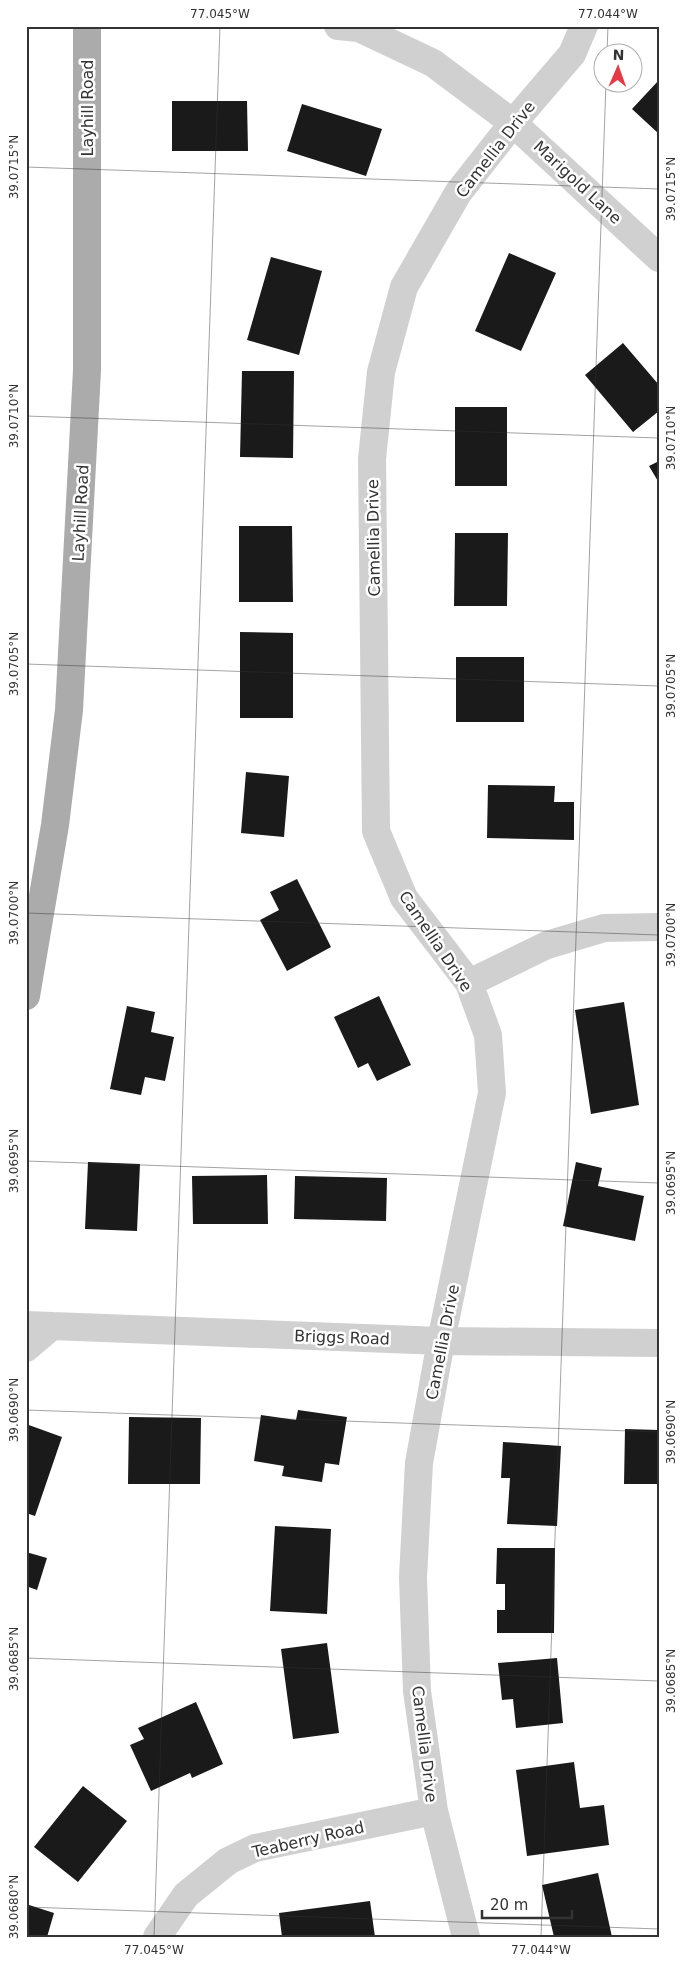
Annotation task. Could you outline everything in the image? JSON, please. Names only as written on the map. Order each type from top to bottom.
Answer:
[{"type":"main road","name":"Layhill Road","points":[[26,996],[55,825],[71,690],[88,370],[87,26]]},
{"type":"street","name":"Marigold Lane","points":[[338,26],[360,28],[433,62],[514,122],[659,258]]},
{"type":"street","name":"Camellia Drive","points":[[466,1937],[434,1811],[417,1691],[413,1577],[419,1463],[492,1093],[488,1035],[469,984],[404,898],[376,831],[372,459],[381,372],[404,287],[458,193],[514,122],[572,54],[584,26]]},
{"type":"street","points":[[469,984],[547,945],[604,928],[659,927]]},
{"type":"street","points":[[26,1348],[39,1326]]},
{"type":"street","name":"Briggs Road","points":[[39,1326],[442,1341],[659,1343]]},
{"type":"street","name":"Teaberry Road","points":[[157,1937],[186,1895],[228,1861],[255,1848],[434,1811]]},
{"type":"building","points":[[659,80],[659,134],[632,109]]},
{"type":"building","points":[[172,101],[247,101],[248,151],[172,151]]},
{"type":"building","points":[[302,104],[382,129],[366,176],[287,151]]},
{"type":"building","points":[[509,253],[556,273],[521,351],[475,331]]},
{"type":"building","points":[[271,257],[322,271],[299,355],[247,340]]},
{"type":"building","points":[[623,343],[659,385],[659,411],[633,432],[585,375]]},
{"type":"building","points":[[242,371],[294,371],[293,458],[240,457]]},
{"type":"building","points":[[455,407],[507,407],[507,486],[455,486]]},
{"type":"building","points":[[659,461],[659,483],[649,466]]},
{"type":"building","points":[[239,526],[292,526],[293,602],[239,602]]},
{"type":"building","points":[[455,533],[508,533],[507,606],[454,606]]},
{"type":"building","points":[[240,632],[293,633],[293,718],[240,718]]},
{"type":"building","points":[[456,657],[524,657],[524,722],[456,722]]},
{"type":"building","points":[[246,772],[289,776],[284,837],[241,833]]},
{"type":"building","points":[[488,785],[555,786],[554,802],[574,802],[574,840],[487,838]]},
{"type":"building","points":[[297,879],[331,947],[287,971],[260,920],[279,910],[270,892]]},
{"type":"building","points":[[379,996],[411,1065],[377,1081],[368,1063],[358,1068],[334,1017]]},
{"type":"building","points":[[624,1002],[639,1105],[591,1114],[575,1010]]},
{"type":"building","points":[[127,1006],[155,1012],[151,1032],[174,1037],[165,1081],[145,1077],[141,1095],[110,1089]]},
{"type":"building","points":[[88,1162],[140,1164],[137,1231],[85,1229]]},
{"type":"building","points":[[576,1162],[602,1168],[598,1186],[644,1196],[635,1241],[563,1226]]},
{"type":"building","points":[[267,1175],[268,1224],[193,1224],[192,1176]]},
{"type":"building","points":[[295,1176],[387,1178],[386,1221],[294,1219]]},
{"type":"building","points":[[298,1410],[347,1417],[339,1465],[325,1463],[322,1482],[282,1476],[284,1466],[254,1461],[261,1415],[296,1420]]},
{"type":"building","points":[[129,1417],[201,1418],[200,1484],[128,1484]]},
{"type":"building","points":[[26,1424],[62,1437],[35,1516],[26,1513]]},
{"type":"building","points":[[625,1429],[659,1430],[659,1484],[624,1484]]},
{"type":"building","points":[[503,1442],[561,1446],[557,1526],[507,1524],[510,1478],[501,1478]]},
{"type":"building","points":[[275,1526],[331,1529],[327,1614],[270,1611]]},
{"type":"building","points":[[497,1548],[555,1548],[554,1633],[497,1633],[497,1610],[505,1610],[505,1584],[496,1584]]},
{"type":"building","points":[[26,1552],[47,1558],[37,1590],[26,1586]]},
{"type":"building","points":[[327,1643],[339,1733],[293,1739],[281,1649]]},
{"type":"building","points":[[557,1658],[563,1723],[516,1728],[513,1699],[502,1700],[498,1663]]},
{"type":"building","points":[[196,1702],[223,1764],[192,1778],[190,1773],[151,1791],[130,1745],[144,1739],[138,1728]]},
{"type":"building","points":[[574,1762],[580,1808],[604,1805],[609,1845],[527,1856],[516,1770]]},
{"type":"building","points":[[83,1786],[127,1821],[78,1882],[34,1847]]},
{"type":"building","points":[[598,1873],[612,1937],[554,1937],[542,1885]]},
{"type":"building","points":[[370,1901],[375,1937],[282,1937],[279,1913]]},
{"type":"building","points":[[26,1904],[54,1913],[47,1937],[26,1937]]}]
